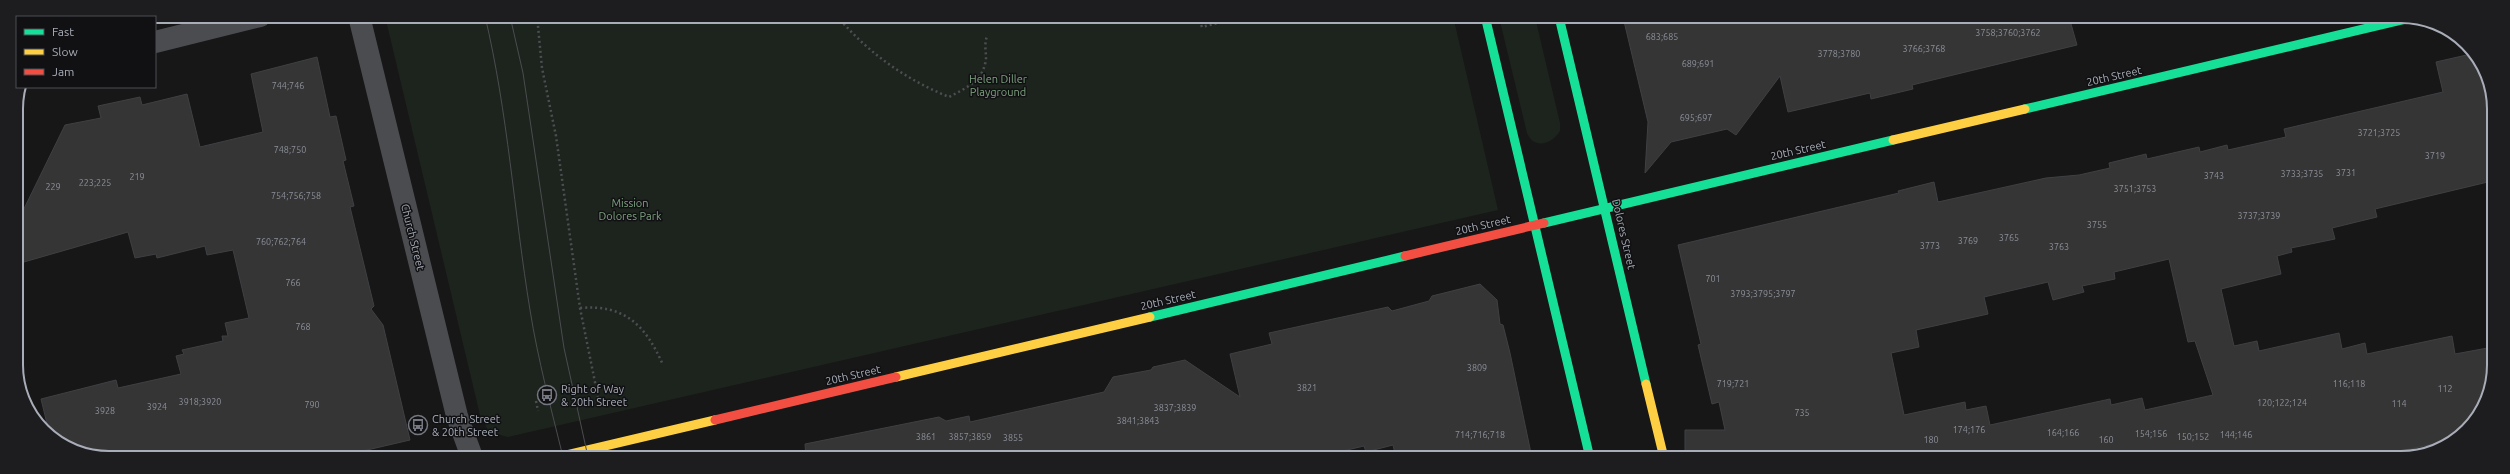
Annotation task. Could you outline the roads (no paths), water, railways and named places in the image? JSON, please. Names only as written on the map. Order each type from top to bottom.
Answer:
[{"type":"street","points":[[156,42],[232,23]]},
{"type":"street","name":"Church Street","points":[[361,23],[457,416],[470,451]]},
{"type":"street","points":[[1487,23],[1588,451]]},
{"type":"street","name":"Dolores Street","points":[[1561,23],[1662,451]]},
{"type":"street","name":"20th Street","points":[[583,451],[2389,23]]},
{"type":"tram line","points":[[487,23],[493,52],[505,126],[524,273],[533,329],[562,451]]},
{"type":"tram line","points":[[512,23],[523,73],[564,348],[587,451]]},
{"type":"place","name":"Right of Way & 20th Street","points":[[547,395]]},
{"type":"place","name":"Church Street & 20th Street","points":[[418,425]]},
{"type":"park label","name":"Helen Diller Playground","points":[[998,85]]},
{"type":"park label","name":"Mission Dolores Park","points":[[630,209]]}]
